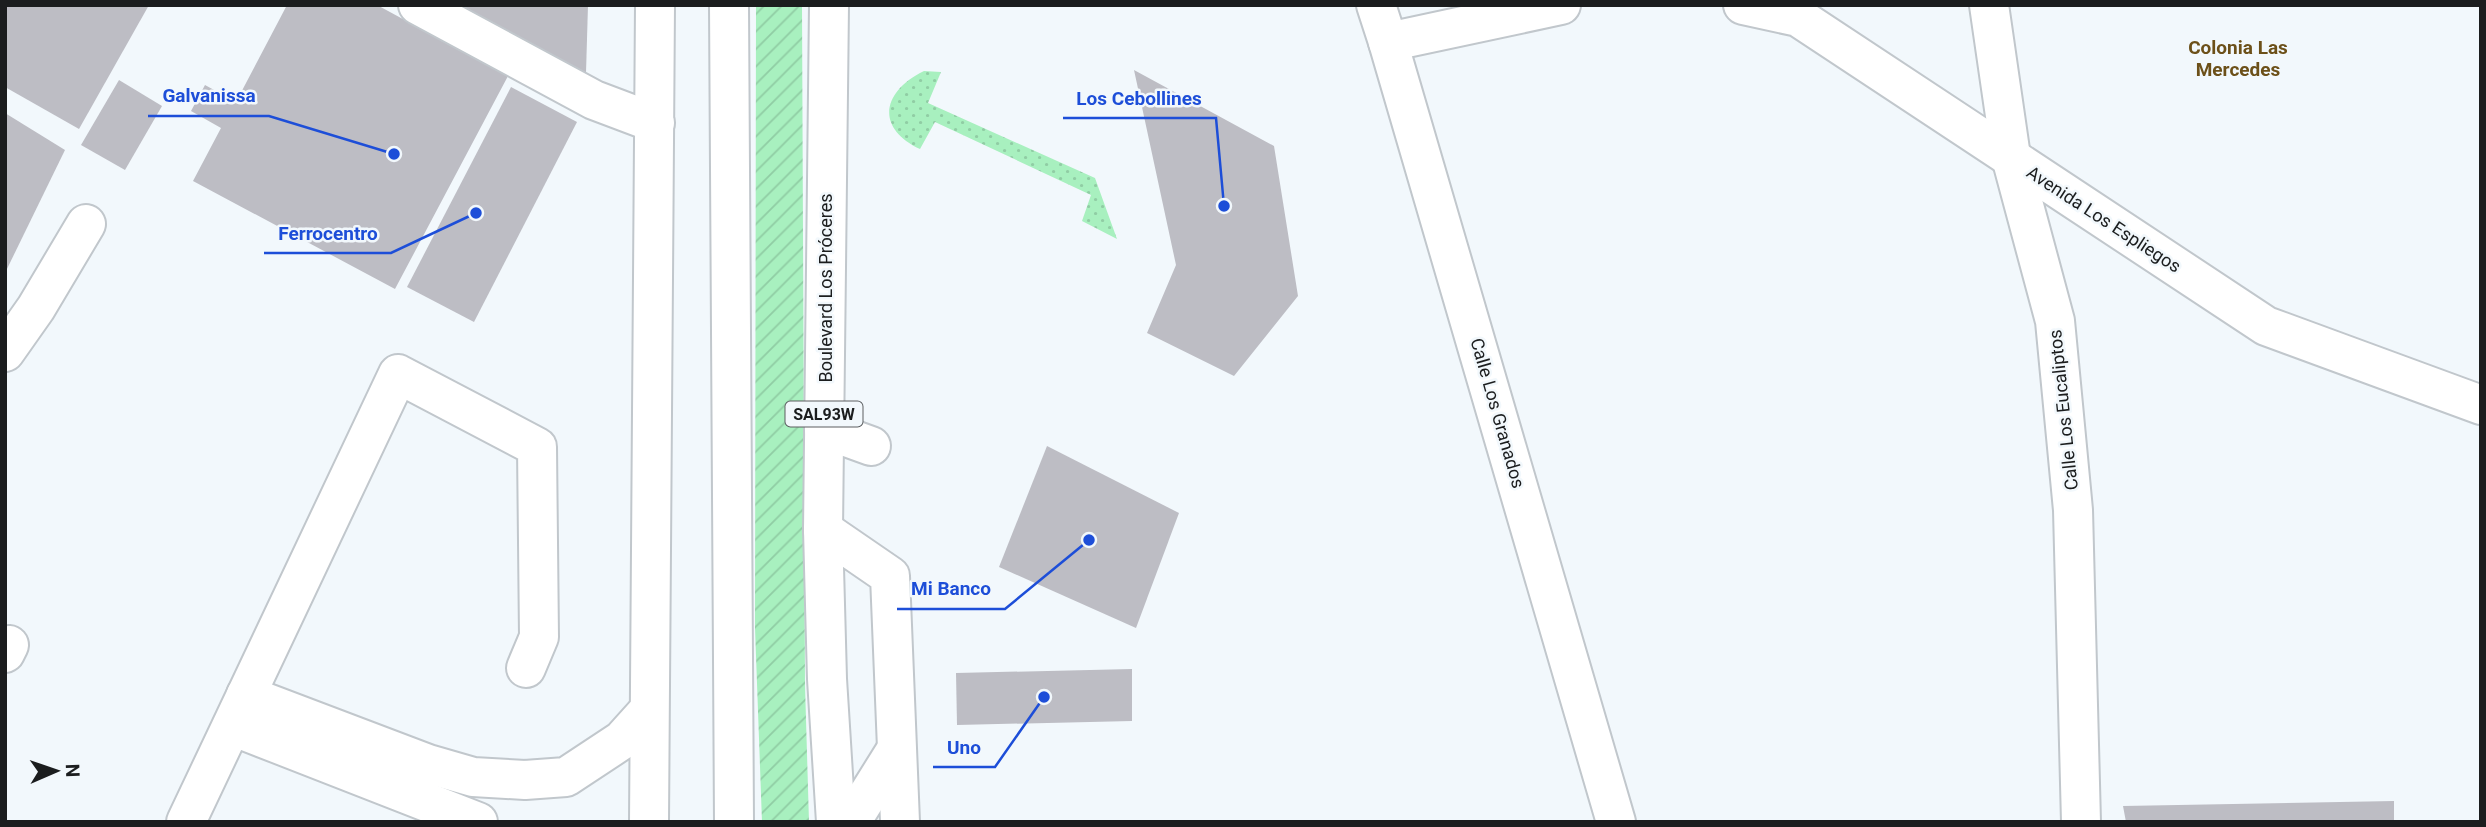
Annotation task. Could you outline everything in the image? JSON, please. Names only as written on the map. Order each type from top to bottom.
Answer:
[{"type":"main road","points":[[418,5],[594,100],[655,122]]},
{"type":"main road","points":[[649,822],[655,5]]},
{"type":"main road","points":[[729,5],[734,822]]},
{"type":"main road","name":"Boulevard Los Próceres","points":[[829,5],[823,530],[827,679],[836,822]]},
{"type":"main road","name":"Calle Los Granados","points":[[1376,5],[1616,822]]},
{"type":"main road","points":[[1388,42],[1561,5]]},
{"type":"main road","name":"Avenida Los Espliegos","points":[[1743,5],[1798,18],[2266,326],[2481,405]]},
{"type":"main road","name":"Calle Los Eucaliptos","points":[[1989,5],[2011,157],[2054,321],[2073,510],[2081,822]]},
{"type":"main road","points":[[5,352],[36,308],[86,224]]},
{"type":"main road","points":[[186,822],[398,374],[537,447],[539,637],[526,668]]},
{"type":"main road","points":[[824,429],[871,446]]},
{"type":"main road","points":[[823,530],[890,576],[900,822]]},
{"type":"main road","points":[[239,711],[473,777],[525,779],[566,777],[622,740],[649,710]]},
{"type":"main road","points":[[239,711],[478,822]]},
{"type":"main road","points":[[851,822],[896,750]]},
{"type":"green space","points":[[756,5],[802,5],[805,685],[809,822],[762,822],[755,628]]},
{"type":"green space","points":[[924,71],[941,72],[928,103],[1095,178],[1117,239],[1082,221],[1091,195],[935,122],[920,149],[905,140],[895,130],[889,109],[900,89]]},
{"type":"building","points":[[5,5],[149,5],[79,129],[5,87]]},
{"type":"building","points":[[287,5],[377,5],[508,76],[395,289],[193,181],[221,128],[191,111],[205,85],[236,102]]},
{"type":"building","points":[[451,5],[588,5],[586,73]]},
{"type":"building","points":[[1134,70],[1274,146],[1298,296],[1234,376],[1147,333],[1176,265]]},
{"type":"building","points":[[119,80],[162,106],[125,170],[81,145]]},
{"type":"building","points":[[511,87],[577,122],[474,322],[407,287]]},
{"type":"building","points":[[5,113],[65,150],[5,273]]},
{"type":"building","points":[[1047,446],[1179,513],[1136,628],[999,567]]},
{"type":"building","points":[[1132,669],[1132,721],[957,725],[956,673]]},
{"type":"building","points":[[2394,801],[2394,822],[2126,822],[2123,806]]},
{"type":"place","name":"Galvanissa","points":[[394,154]]},
{"type":"place","name":"Los Cebollines","points":[[1224,206]]},
{"type":"place","name":"Ferrocentro","points":[[476,213]]},
{"type":"place","name":"Mi Banco","points":[[1089,540]]},
{"type":"place","name":"Uno","points":[[1044,697]]},
{"type":"district","name":"Colonia Las Mercedes","points":[[2238,58]]}]
